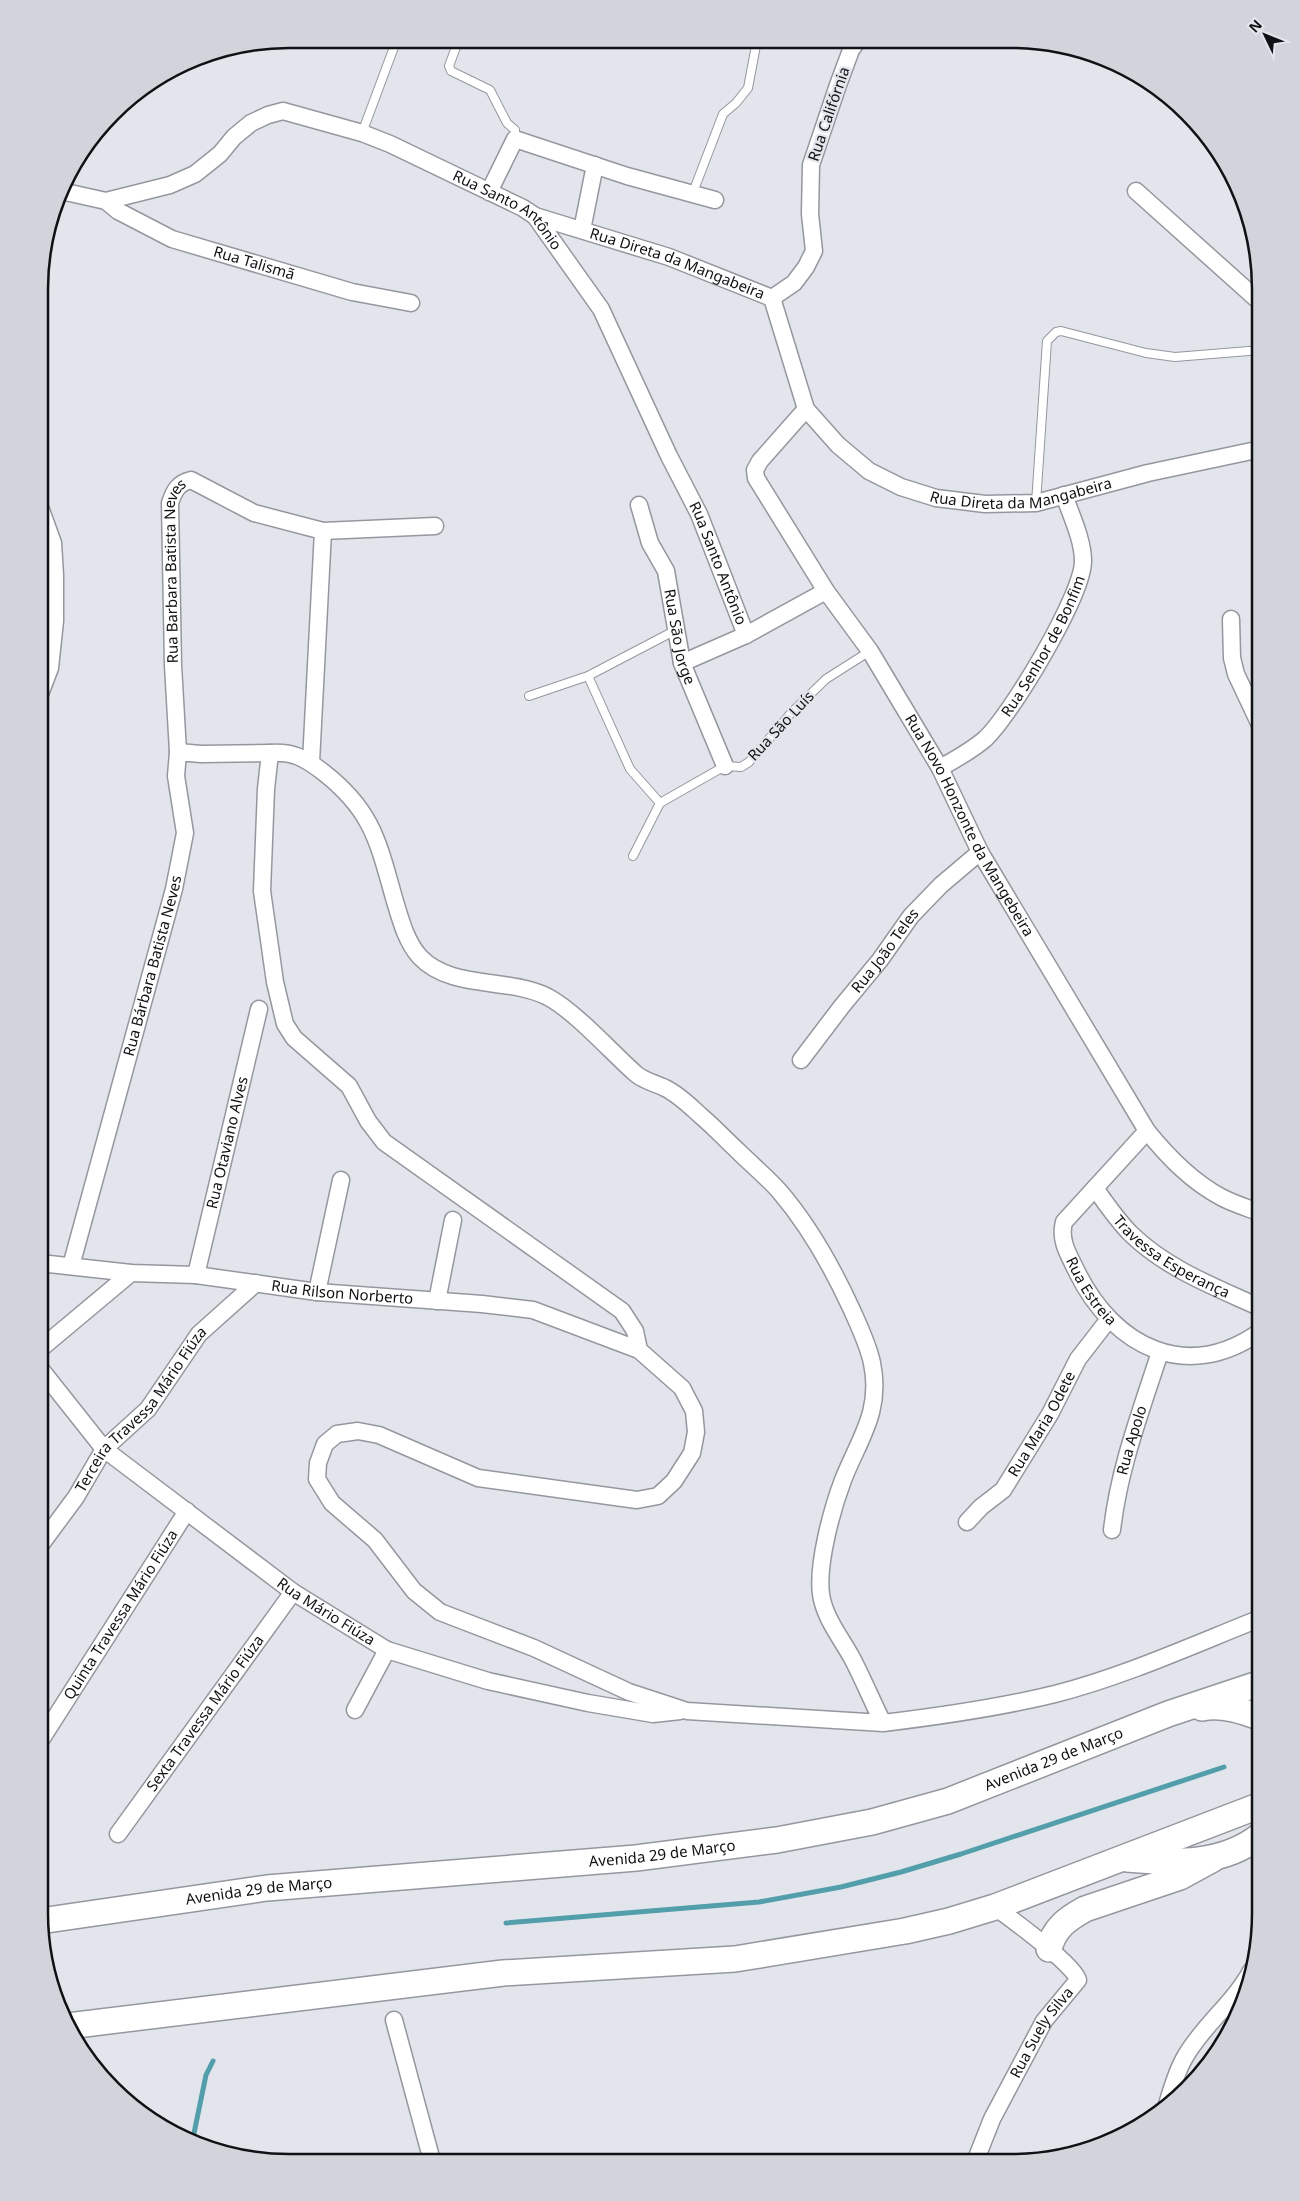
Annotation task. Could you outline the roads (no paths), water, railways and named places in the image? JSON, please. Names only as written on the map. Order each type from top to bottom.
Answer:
[{"type":"main road","name":"Avenida 29 de Março","points":[[48,1920],[267,1888],[636,1858],[777,1840],[872,1822],[948,1800],[1168,1714],[1252,1686]]},
{"type":"main road","points":[[1168,1714],[1210,1707],[1231,1709],[1252,1715]]},
{"type":"main road","points":[[75,2025],[503,1973],[735,1959],[905,1931],[949,1921],[995,1907],[1117,1859],[1252,1809]]},
{"type":"main road","points":[[1049,1949],[1052,1937],[1058,1928],[1072,1916],[1085,1909],[1180,1877],[1213,1859],[1236,1851],[1252,1841]]},
{"type":"main road","points":[[1117,1859],[1167,1862],[1213,1859]]},
{"type":"street","name":"Rua Califórnia","points":[[772,298],[794,283],[806,267],[814,251],[810,214],[811,165],[852,48]]},
{"type":"street","name":"Rua Santo Antônio","points":[[67,193],[106,202],[170,185],[195,174],[220,154],[252,123],[268,115],[283,111],[362,133],[418,157],[523,208],[535,216],[601,309],[669,456],[699,514],[746,635]]},
{"type":"street","points":[[489,192],[515,138],[627,176],[715,200]]},
{"type":"street","name":"Rua Direta da Mangabeira","points":[[582,230],[595,166]]},
{"type":"street","points":[[1136,191],[1252,295]]},
{"type":"street","name":"Rua Talismã","points":[[106,202],[118,212],[172,239],[352,292],[411,303]]},
{"type":"street","name":"Rua Direta da Mangabeira","points":[[535,216],[669,257],[772,298]]},
{"type":"street","points":[[772,298],[806,409]]},
{"type":"street","name":"Rua Direta da Mangabeira","points":[[806,409],[838,445],[869,471],[901,488],[936,498],[986,504],[1036,502],[1148,473],[1252,451]]},
{"type":"street","name":"Rua Novo Honzonte da Mangebeira","points":[[806,409],[760,462],[755,470],[756,478],[826,591],[870,651],[940,768],[980,852],[1146,1131],[1165,1154],[1188,1176],[1223,1198],[1252,1209]]},
{"type":"street","name":"Rua Barbara Batista Neves","points":[[178,752],[173,665],[170,503],[173,492],[179,485],[191,480],[254,513],[323,532],[435,526]]},
{"type":"street","name":"Rua Senhor de Bonfim","points":[[940,768],[964,755],[985,739],[1004,718],[1056,633],[1075,592],[1081,577],[1084,560],[1064,496]]},
{"type":"street","name":"Rua São Jorge","points":[[639,505],[650,543],[666,571],[682,663],[725,766]]},
{"type":"street","points":[[48,530],[53,543],[55,621],[48,673]]},
{"type":"street","points":[[311,762],[323,532]]},
{"type":"street","points":[[682,663],[746,635],[826,591]]},
{"type":"street","points":[[1230,619],[1232,658],[1236,674],[1252,708]]},
{"type":"street","points":[[178,752],[201,754],[284,752],[297,754],[311,762],[338,784],[366,815],[380,849],[400,919],[413,947],[421,958],[435,969],[453,977],[527,989],[548,997],[565,1009],[640,1077],[669,1090],[703,1117],[779,1191],[803,1221],[835,1273],[872,1362],[874,1382],[868,1425],[844,1478],[831,1516],[820,1579],[826,1612],[883,1722]]},
{"type":"street","name":"Rua Bárbara Batista Neves","points":[[71,1266],[174,889],[186,833],[176,776],[178,752]]},
{"type":"street","points":[[270,753],[266,789],[262,891],[275,982],[285,1024],[294,1038],[349,1086],[368,1121],[384,1142],[622,1311],[635,1331],[639,1350],[682,1388],[694,1411],[696,1432],[692,1453],[674,1481],[658,1496],[637,1500],[478,1478],[379,1435],[358,1431],[336,1434],[325,1444],[318,1457],[317,1479],[332,1503],[374,1540],[414,1592],[440,1612],[534,1648],[629,1692],[688,1711],[883,1722],[966,1713],[1056,1694],[1129,1670],[1252,1622]]},
{"type":"street","name":"Rua João Teles","points":[[802,1060],[842,1006],[880,960],[911,916],[941,885],[980,852]]},
{"type":"street","name":"Rua Otaviano Alves","points":[[196,1276],[259,1009]]},
{"type":"street","name":"Rua Estreia","points":[[1146,1131],[1064,1222],[1062,1241],[1092,1298],[1110,1319],[1135,1339],[1160,1352],[1187,1357],[1207,1355],[1236,1346],[1252,1336]]},
{"type":"street","points":[[317,1292],[341,1180]]},
{"type":"street","name":"Travessa Esperança","points":[[1095,1188],[1118,1220],[1131,1234],[1164,1260],[1188,1275],[1252,1304]]},
{"type":"street","points":[[437,1301],[453,1220]]},
{"type":"street","name":"Rua Rilson Norberto","points":[[48,1264],[131,1273],[196,1276],[317,1292],[482,1304],[533,1310],[639,1350]]},
{"type":"street","points":[[48,1343],[131,1273]]},
{"type":"street","name":"Terceira Travessa Mário Fiúza","points":[[48,1535],[76,1496],[104,1449],[148,1409],[199,1334],[256,1283]]},
{"type":"street","name":"Rua Maria Odete","points":[[967,1522],[981,1507],[1004,1490],[1050,1414],[1078,1359],[1110,1319]]},
{"type":"street","name":"Rua Apolo","points":[[1112,1530],[1115,1502],[1126,1452],[1160,1352]]},
{"type":"street","name":"Rua Mário Fiúza","points":[[48,1377],[104,1449],[293,1592],[387,1650],[488,1681],[588,1703],[653,1714],[688,1711]]},
{"type":"street","name":"Quinta Travessa Mário Fiúza","points":[[48,1728],[187,1511]]},
{"type":"street","name":"Sexta Travessa Mário Fiúza","points":[[118,1834],[293,1592]]},
{"type":"street","points":[[355,1710],[387,1650]]},
{"type":"street","name":"Rua Suely Silva","points":[[978,2154],[992,2119],[1044,2022],[1078,1980],[1075,1972],[1049,1949],[995,1907]]},
{"type":"street","points":[[1177,2087],[1185,2057],[1198,2038],[1234,1998],[1241,1987]]},
{"type":"street","points":[[394,2020],[430,2154]]},
{"type":"lane","points":[[362,133],[394,48]]},
{"type":"lane","points":[[455,48],[449,66],[451,71],[490,90],[507,123],[515,130],[515,138]]},
{"type":"lane","points":[[692,195],[723,114],[736,103],[748,88],[756,48]]},
{"type":"lane","points":[[1036,502],[1047,341],[1056,332],[1061,331],[1146,352],[1175,356],[1252,351]]},
{"type":"lane","points":[[530,696],[588,676],[676,630]]},
{"type":"lane","name":"Rua São Luís","points":[[660,803],[725,766],[741,767],[749,762],[792,712],[826,679],[870,651]]},
{"type":"lane","points":[[588,676],[630,769],[660,803],[633,856]]},
{"type":"waterway","points":[[506,1923],[759,1902],[841,1887],[961,1854],[1224,1767]]},
{"type":"waterway","points":[[194,2134],[206,2075],[213,2061]]}]
